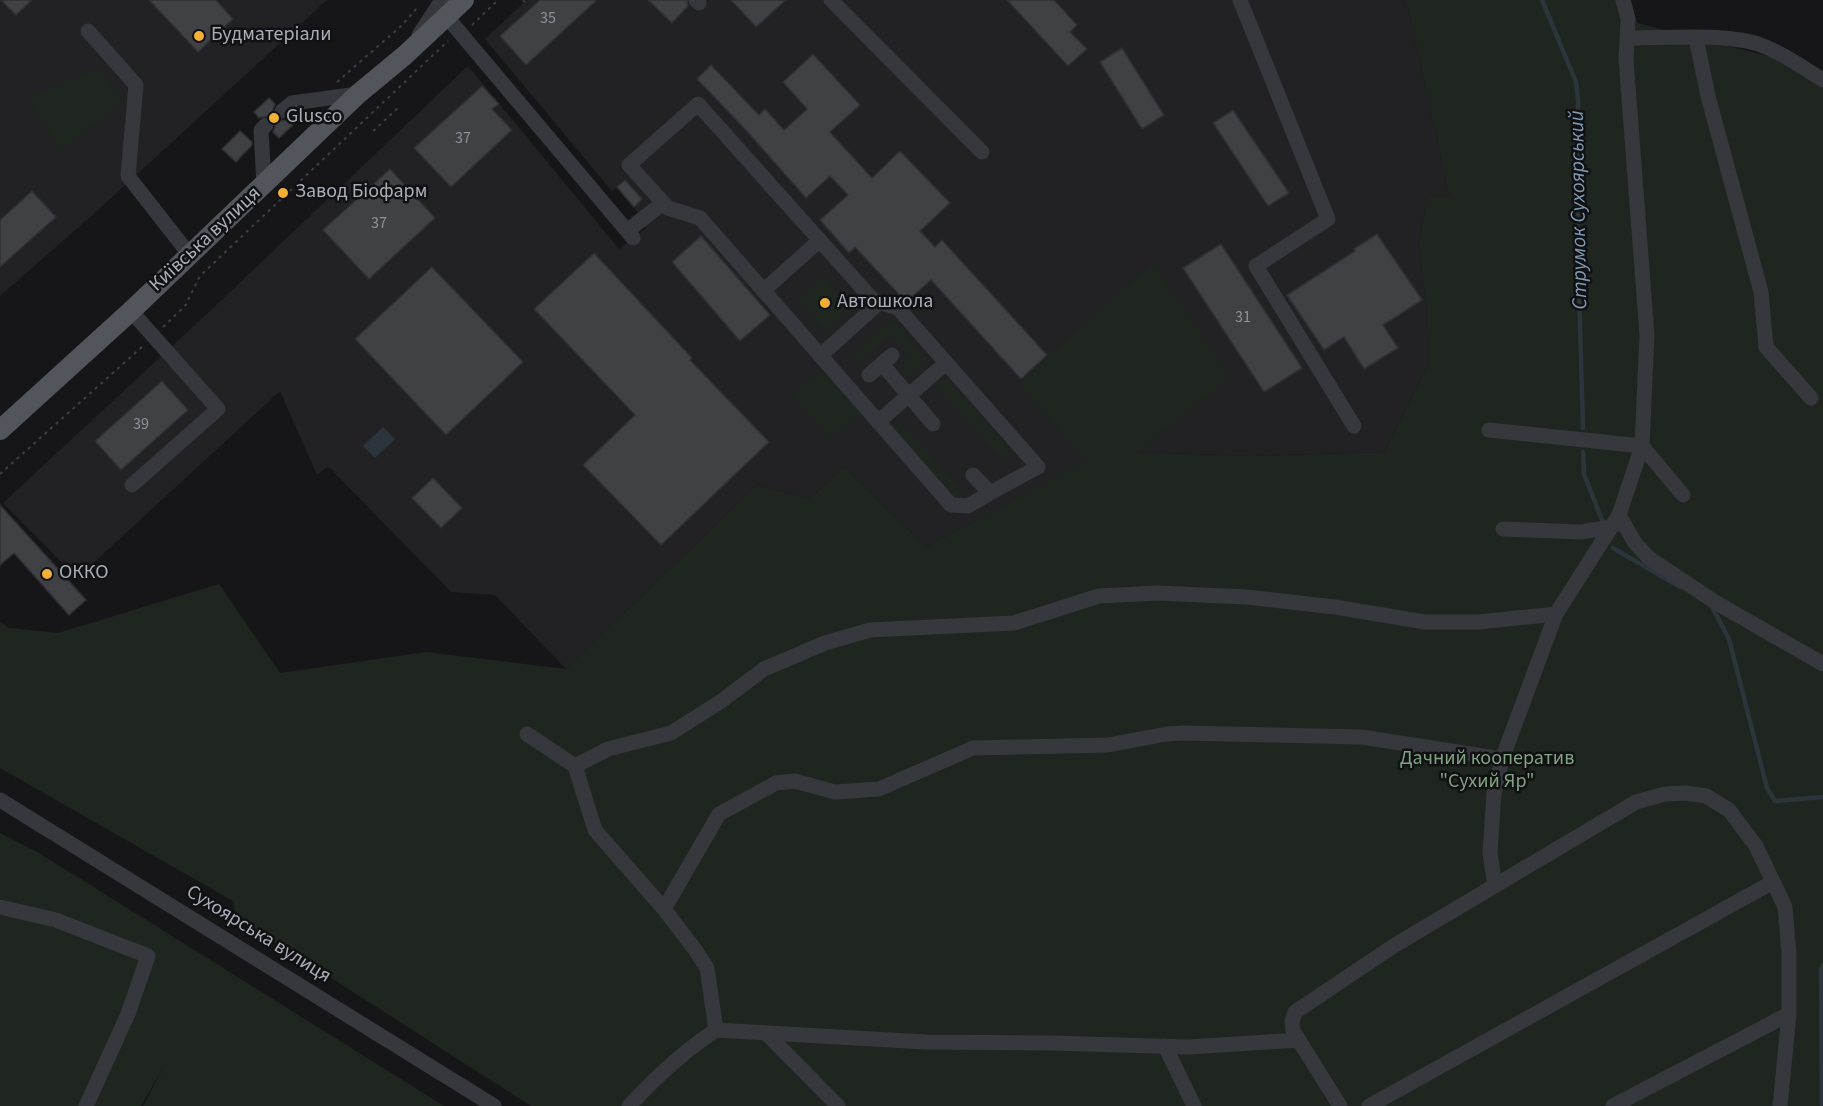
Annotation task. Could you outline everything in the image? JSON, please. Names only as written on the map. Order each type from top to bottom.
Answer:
[{"type":"main road","name":"Київська вулиця","points":[[2,422],[131,311],[358,94],[404,56],[444,8],[464,0]]},
{"type":"street","points":[[831,0],[982,152]]},
{"type":"street","points":[[1240,0],[1328,219],[1256,266],[1354,426]]},
{"type":"street","points":[[1495,886],[1490,853],[1494,793],[1502,759],[1556,614],[1615,521],[1642,446],[1647,335],[1626,60],[1628,20],[1623,0]]},
{"type":"street","points":[[444,8],[461,34],[630,235],[663,203]]},
{"type":"street","points":[[88,31],[136,85],[128,176],[189,254]]},
{"type":"street","points":[[1627,38],[1728,38],[1756,43],[1776,51],[1823,80]]},
{"type":"street","points":[[1696,38],[1708,96],[1761,292],[1766,347],[1811,398]]},
{"type":"street","points":[[282,111],[292,104],[358,94]]},
{"type":"street","points":[[698,104],[873,300],[898,308],[1038,467],[968,506],[951,505],[700,218],[668,208],[663,203],[629,165],[698,104]]},
{"type":"street","points":[[264,184],[261,130],[266,125]]},
{"type":"street","points":[[763,291],[820,240]]},
{"type":"street","points":[[820,356],[880,302]]},
{"type":"street","points":[[131,311],[218,409],[132,485]]},
{"type":"street","points":[[869,375],[887,360],[908,395],[933,424]]},
{"type":"street","points":[[878,422],[946,363]]},
{"type":"street","points":[[1489,430],[1642,446],[1683,495]]},
{"type":"street","points":[[974,475],[990,493]]},
{"type":"street","points":[[1503,529],[1580,532],[1615,521]]},
{"type":"street","points":[[1615,521],[1650,558],[1715,602],[1823,664]]},
{"type":"street","points":[[575,766],[608,749],[671,733],[720,702],[764,669],[825,643],[870,630],[1014,623],[1099,596],[1158,593],[1257,598],[1335,607],[1425,622],[1478,622],[1556,614]]},
{"type":"street","points":[[664,909],[719,813],[776,783],[795,781],[835,792],[879,789],[973,748],[1108,745],[1184,733],[1362,737],[1502,759]]},
{"type":"street","points":[[527,734],[575,766],[595,830],[664,909],[707,968],[716,1030]]},
{"type":"street","points":[[1340,1106],[1293,1031],[1292,1022],[1295,1012],[1395,945],[1636,802],[1665,794],[1686,793],[1706,796],[1729,810],[1755,846],[1785,907],[1789,952],[1789,1014],[1780,1106]]},
{"type":"street","name":"Сухоярська вулиця","points":[[0,800],[494,1106]]},
{"type":"street","points":[[1369,1106],[1773,882]]},
{"type":"street","points":[[0,907],[56,920],[148,956],[128,1014],[86,1106]]},
{"type":"street","points":[[1613,1106],[1789,1014]]},
{"type":"street","points":[[629,1106],[650,1083],[689,1049],[716,1030],[925,1042],[1188,1047],[1299,1040]]},
{"type":"street","points":[[766,1033],[838,1106]]},
{"type":"street","points":[[1165,1046],[1194,1106]]},
{"type":"path","points":[[321,99],[332,86],[400,27],[425,0]]},
{"type":"path","points":[[0,474],[154,336],[185,306],[200,276],[443,45],[451,38],[461,34],[498,0]]},
{"type":"path","points":[[523,0],[528,6]]},
{"type":"path","points":[[373,131],[400,106]]},
{"type":"shaded area","points":[[0,0],[327,0],[98,210],[0,296]]},
{"type":"shaded area","points":[[527,0],[1403,0],[1408,9],[1449,196],[1428,195],[1418,242],[1426,303],[1428,364],[1384,452],[1251,456],[1137,452],[1087,461],[926,547],[844,466],[810,499],[757,485],[566,669],[495,595],[451,592],[328,466],[317,475],[280,391],[77,578],[3,503],[211,310],[468,66],[619,249],[646,228],[634,207],[617,188],[612,191],[485,39]]},
{"type":"shaded area","points":[[383,427],[395,439],[375,458],[363,446]]},
{"type":"green space","name":"Дачний кооператив \"Сухий Яр\"","points":[[1403,0],[1631,0],[1637,23],[1780,59],[1823,87],[1823,1106],[531,1106],[236,917],[233,901],[0,768],[0,622],[9,628],[58,633],[219,584],[280,673],[426,652],[566,669],[757,485],[810,499],[844,466],[926,547],[1086,461],[1018,383],[1153,263],[1230,377],[1138,452],[1251,456],[1384,452],[1428,364],[1426,303],[1418,242],[1428,195],[1449,196],[1408,9]]},
{"type":"green space","points":[[98,69],[124,101],[61,151],[27,96]]},
{"type":"green space","points":[[823,276],[851,308],[825,330],[797,298]]},
{"type":"green space","points":[[892,319],[927,359],[906,378],[898,369],[911,357],[891,335],[858,364],[850,356]]},
{"type":"green space","points":[[823,368],[861,414],[830,439],[792,394]]},
{"type":"green space","points":[[946,377],[1012,451],[1002,459],[936,386]]},
{"type":"green space","points":[[898,420],[965,493],[955,502],[889,428]]},
{"type":"green space","points":[[0,833],[39,853],[444,1106],[143,1106],[166,1063],[141,1106],[0,1106]]},
{"type":"building","points":[[1,0],[32,0],[16,15]]},
{"type":"building","name":"Будматеріали","points":[[149,0],[216,0],[233,19],[198,52]]},
{"type":"building","points":[[540,0],[597,0],[526,65],[500,36]]},
{"type":"building","points":[[648,0],[687,0],[688,6],[672,23]]},
{"type":"building","points":[[731,0],[786,0],[756,27]]},
{"type":"building","points":[[1007,0],[1054,0],[1077,25],[1070,32],[1087,49],[1068,66]]},
{"type":"building","points":[[1122,48],[1164,115],[1142,129],[1100,62]]},
{"type":"building","points":[[813,54],[860,105],[830,132],[872,178],[900,151],[950,203],[920,231],[935,247],[942,240],[1047,355],[1021,379],[931,280],[906,302],[855,247],[849,253],[820,220],[848,195],[830,176],[806,198],[697,79],[711,65],[759,115],[765,109],[784,130],[807,109],[783,82]]},
{"type":"building","points":[[482,86],[499,104],[492,109],[512,130],[451,187],[414,148]]},
{"type":"building","name":"Glusco","points":[[269,98],[275,104],[272,112],[275,117],[283,121],[289,118],[294,124],[279,138],[273,132],[275,127],[273,119],[268,116],[259,118],[254,112]]},
{"type":"building","points":[[1233,110],[1289,193],[1268,206],[1213,123]]},
{"type":"building","points":[[240,131],[252,142],[252,145],[236,162],[222,149]]},
{"type":"building","points":[[390,169],[435,218],[369,279],[323,230]]},
{"type":"building","points":[[625,180],[642,199],[634,207],[617,187]]},
{"type":"building","points":[[32,191],[56,217],[0,267],[0,220]]},
{"type":"building","points":[[1377,234],[1422,300],[1383,325],[1398,348],[1364,369],[1344,337],[1324,350],[1287,295]]},
{"type":"building","points":[[701,236],[770,315],[740,341],[672,262]]},
{"type":"building","points":[[1221,244],[1302,368],[1264,392],[1183,268]]},
{"type":"building","points":[[594,253],[692,358],[690,360],[769,442],[661,545],[583,465],[635,415],[534,309]]},
{"type":"building","points":[[432,267],[523,362],[446,435],[355,339]]},
{"type":"building","points":[[162,381],[188,410],[121,470],[95,441]]},
{"type":"building","points":[[433,478],[462,508],[441,528],[412,498]]},
{"type":"building","name":"ОККО","points":[[0,505],[86,600],[69,615],[14,553],[0,565]]},
{"type":"waterway","name":"Струмок Сухоярський","points":[[1542,0],[1576,82],[1578,100],[1578,255],[1583,428]]},
{"type":"waterway","name":"Струмок Сухоярський","points":[[1583,452],[1584,474],[1602,520]]},
{"type":"waterway","name":"Струмок Сухоярський","points":[[1613,548],[1680,587]]},
{"type":"waterway","name":"Струмок Сухоярський","points":[[1711,605],[1729,639],[1767,788],[1775,801],[1823,797]]},
{"type":"waterway","name":"Струмок Сухоярський","points":[[1822,1106],[1821,970],[1823,965]]},
{"type":"place","name":"Будматеріали","points":[[199,36]]},
{"type":"place","name":"Glusco","points":[[274,118]]},
{"type":"place","name":"Завод Біофарм","points":[[283,193]]},
{"type":"place","name":"Автошкола","points":[[825,303]]},
{"type":"place","name":"ОККО","points":[[47,574]]}]
